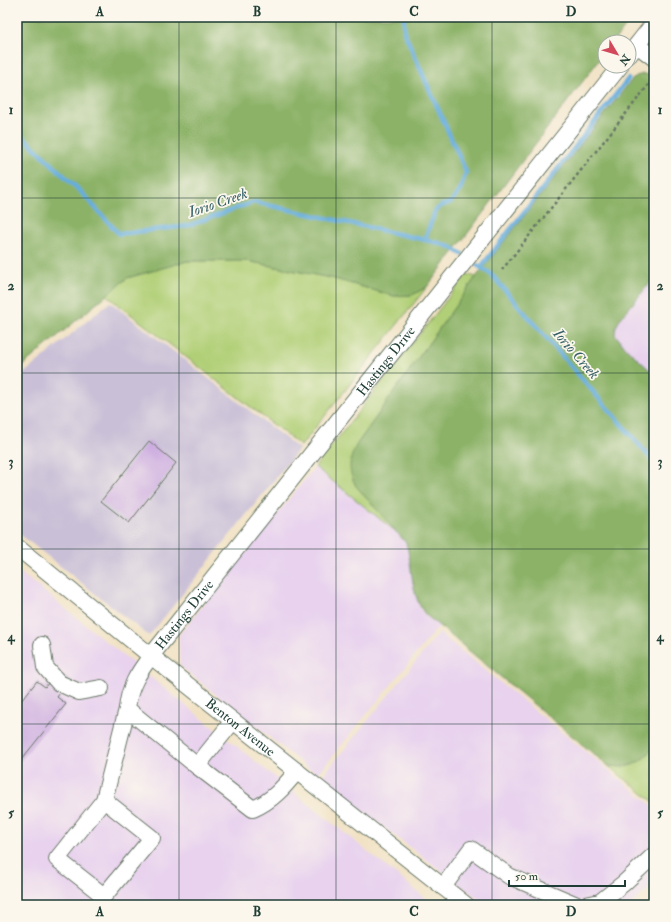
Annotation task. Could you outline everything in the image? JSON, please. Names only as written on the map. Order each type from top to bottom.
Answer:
[{"type":"street","points":[[637,45],[654,23]]},
{"type":"street","points":[[637,52],[654,58]]},
{"type":"street","name":"Hastings Drive","points":[[104,800],[127,709],[129,693],[135,678],[614,74]]},
{"type":"street","name":"Benton Avenue","points":[[17,547],[151,656],[466,905]]},
{"type":"street","points":[[42,645],[45,667],[59,683],[78,692],[101,688]]},
{"type":"street","points":[[127,709],[253,809],[274,797],[297,771]]},
{"type":"street","points":[[197,766],[233,721]]},
{"type":"street","points":[[104,800],[152,838],[104,896],[57,859],[104,800]]},
{"type":"street","points":[[442,886],[471,849],[509,876],[577,905]]},
{"type":"street","points":[[586,905],[600,902],[624,883],[654,855]]},
{"type":"path","points":[[502,270],[654,78]]},
{"type":"shaded area","points":[[654,278],[654,374],[624,346],[615,334],[616,327],[620,319]]},
{"type":"shaded area","points":[[110,302],[299,449],[149,636],[17,532],[17,379]]},
{"type":"shaded area","points":[[315,467],[400,535],[406,543],[409,552],[417,600],[420,608],[426,616],[439,626],[317,775],[180,666],[179,635]]},
{"type":"shaded area","points":[[17,570],[434,905],[17,905]]},
{"type":"shaded area","points":[[439,633],[654,807],[654,885],[629,905],[486,905],[320,779]]},
{"type":"green space","points":[[17,17],[633,17],[619,34],[597,34],[597,63],[427,287],[412,295],[394,296],[335,279],[247,261],[187,261],[127,278],[17,370]]},
{"type":"green space","points":[[643,74],[650,75],[654,79],[654,278],[620,319],[616,327],[615,334],[624,346],[654,374],[654,747],[644,758],[634,764],[622,767],[607,765],[426,615],[414,590],[406,543],[356,486],[351,475],[350,465],[352,455],[357,444],[476,277],[630,82],[636,76]]},
{"type":"green space","points":[[187,261],[247,261],[335,279],[394,296],[412,295],[427,287],[301,446],[106,295],[127,278]]},
{"type":"green space","points":[[467,274],[476,277],[357,444],[356,486],[400,535],[315,467]]},
{"type":"green space","points":[[654,747],[654,802],[607,765],[622,767],[634,764],[644,758]]},
{"type":"building","points":[[149,441],[176,463],[129,523],[101,501]]},
{"type":"building","points":[[58,671],[70,680],[57,697],[66,704],[17,765],[17,706],[37,681],[45,687]]},
{"type":"waterway","points":[[404,17],[404,32],[466,172],[460,190],[451,202],[441,206],[435,211],[425,239]]},
{"type":"waterway","points":[[481,267],[628,79]]},
{"type":"waterway","name":"Iorio Creek","points":[[17,131],[80,191],[119,234],[187,226],[254,202],[439,243],[451,247],[462,254]]},
{"type":"waterway","name":"Iorio Creek","points":[[477,265],[491,274],[654,462]]}]
